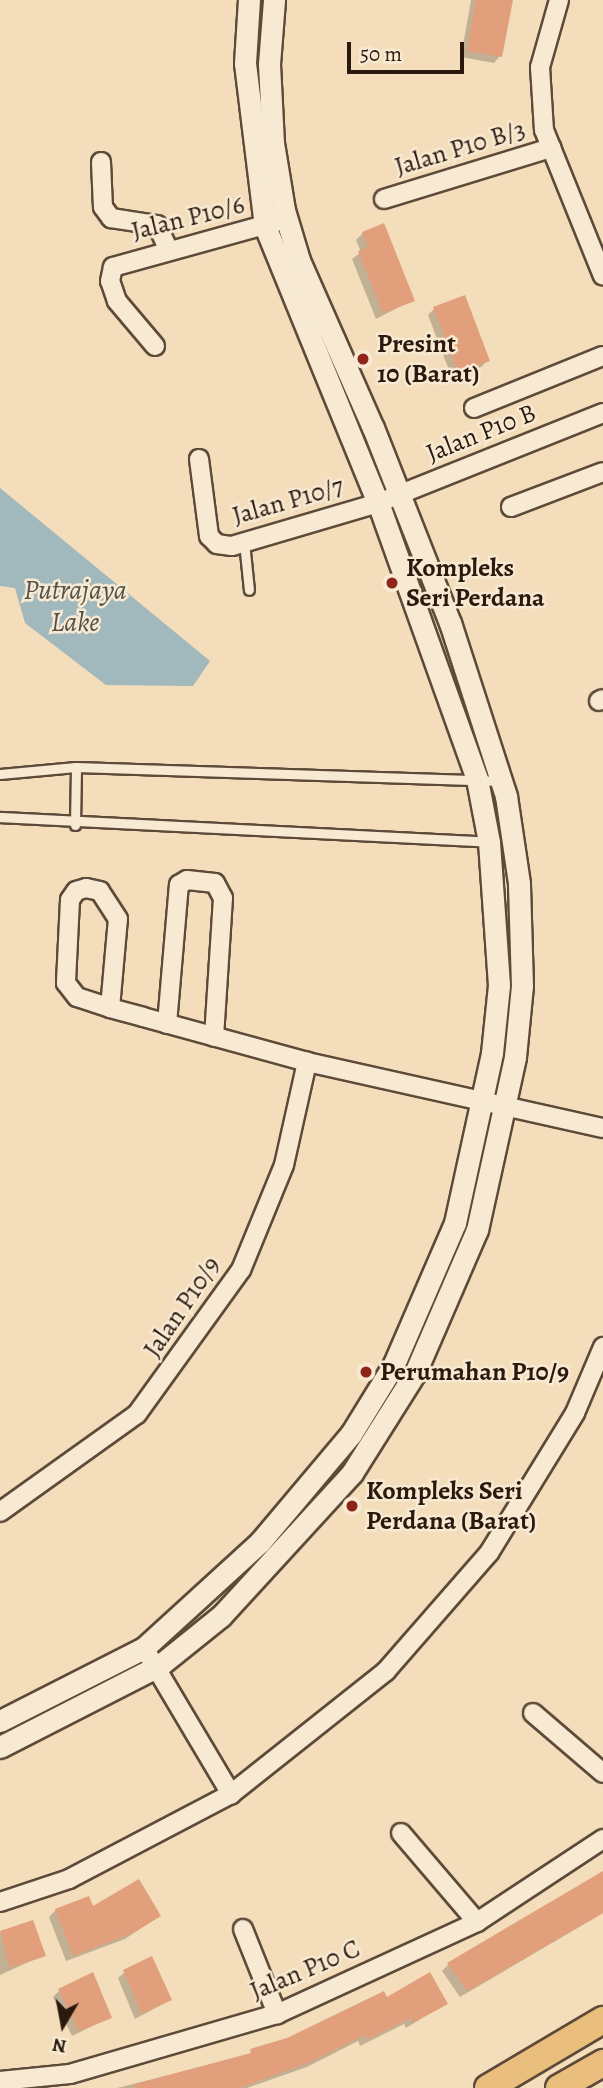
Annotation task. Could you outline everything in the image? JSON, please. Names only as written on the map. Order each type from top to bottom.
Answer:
[{"type":"main road","points":[[488,2088],[603,2020]]},
{"type":"main road","points":[[559,2088],[603,2063]]},
{"type":"street","points":[[0,1721],[144,1648],[260,1542],[365,1411],[400,1352],[450,1235],[483,1104],[499,985],[489,842],[477,779],[378,503],[265,226],[245,63],[249,0]]},
{"type":"street","points":[[0,1747],[156,1667],[221,1616],[279,1558],[373,1445],[415,1373],[477,1230],[505,1109],[522,986],[513,842],[502,781],[454,635],[400,494],[299,260],[286,219],[273,144],[268,64],[274,0]]},
{"type":"street","points":[[559,0],[540,68],[544,130],[603,276]]},
{"type":"street","name":"Jalan P10 B/3","points":[[384,199],[551,148]]},
{"type":"street","points":[[101,162],[103,207],[111,218],[157,225],[168,249]]},
{"type":"street","name":"Jalan P10/6","points":[[155,346],[117,300],[110,281],[118,264],[286,219]]},
{"type":"street","points":[[474,408],[603,356]]},
{"type":"street","name":"Jalan P10 B","points":[[378,503],[603,413]]},
{"type":"street","name":"Jalan P10/7","points":[[199,459],[209,536],[224,546],[378,503]]},
{"type":"street","points":[[511,507],[603,472]]},
{"type":"street","points":[[167,1024],[176,894],[187,880],[215,883],[223,898],[214,1037]]},
{"type":"street","points":[[110,1008],[118,919],[100,891],[86,888],[76,891],[70,900],[66,982],[77,997],[110,1008],[307,1062],[505,1109],[603,1128]]},
{"type":"street","name":"Jalan P10/9","points":[[0,1512],[137,1414],[241,1270],[284,1165],[307,1062]]},
{"type":"street","points":[[0,1902],[69,1879],[231,1794],[386,1671],[489,1553],[575,1413],[603,1347]]},
{"type":"street","points":[[144,1648],[231,1794]]},
{"type":"street","points":[[533,1713],[603,1773]]},
{"type":"street","points":[[401,1833],[477,1922]]},
{"type":"street","name":"Jalan P10 C","points":[[0,2081],[70,2074],[278,2014],[477,1922],[603,1839]]},
{"type":"street","points":[[243,1929],[278,2014]]},
{"type":"lane","points":[[244,542],[249,590]]},
{"type":"lane","points":[[0,774],[76,767],[502,781]]},
{"type":"lane","points":[[75,824],[76,767]]},
{"type":"lane","points":[[0,817],[75,824],[513,842]]},
{"type":"water","name":"Putrajaya Lake","points":[[0,488],[210,661],[193,686],[106,685],[25,623],[15,588],[0,586]]},
{"type":"building","points":[[476,0],[513,0],[502,57],[467,51]]},
{"type":"building","points":[[384,223],[415,301],[383,313],[358,251],[368,247],[362,232]]},
{"type":"building","points":[[465,295],[490,361],[458,373],[433,307]]},
{"type":"building","points":[[603,1871],[603,1913],[468,1991],[447,1963]]},
{"type":"building","points":[[139,1879],[161,1916],[133,1933],[73,1956],[55,1909],[89,1896],[93,1906]]},
{"type":"building","points":[[33,1920],[46,1956],[10,1968],[0,1931]]},
{"type":"building","points":[[152,1956],[172,2000],[142,2014],[123,1970]]},
{"type":"building","points":[[93,1972],[112,2018],[79,2031],[58,1989]]},
{"type":"building","points":[[430,1972],[448,2004],[413,2023],[411,2018],[367,2040],[365,2035],[315,2060],[240,2088],[135,2088],[135,2084],[251,2053],[250,2049],[287,2038],[384,1991],[387,1997]]},
{"type":"place","name":"Presint 10 (Barat)","points":[[363,359]]},
{"type":"place","name":"Kompleks Seri Perdana","points":[[392,583]]},
{"type":"place","name":"Perumahan P10/9","points":[[366,1372]]},
{"type":"place","name":"Kompleks Seri Perdana (Barat)","points":[[352,1506]]}]
